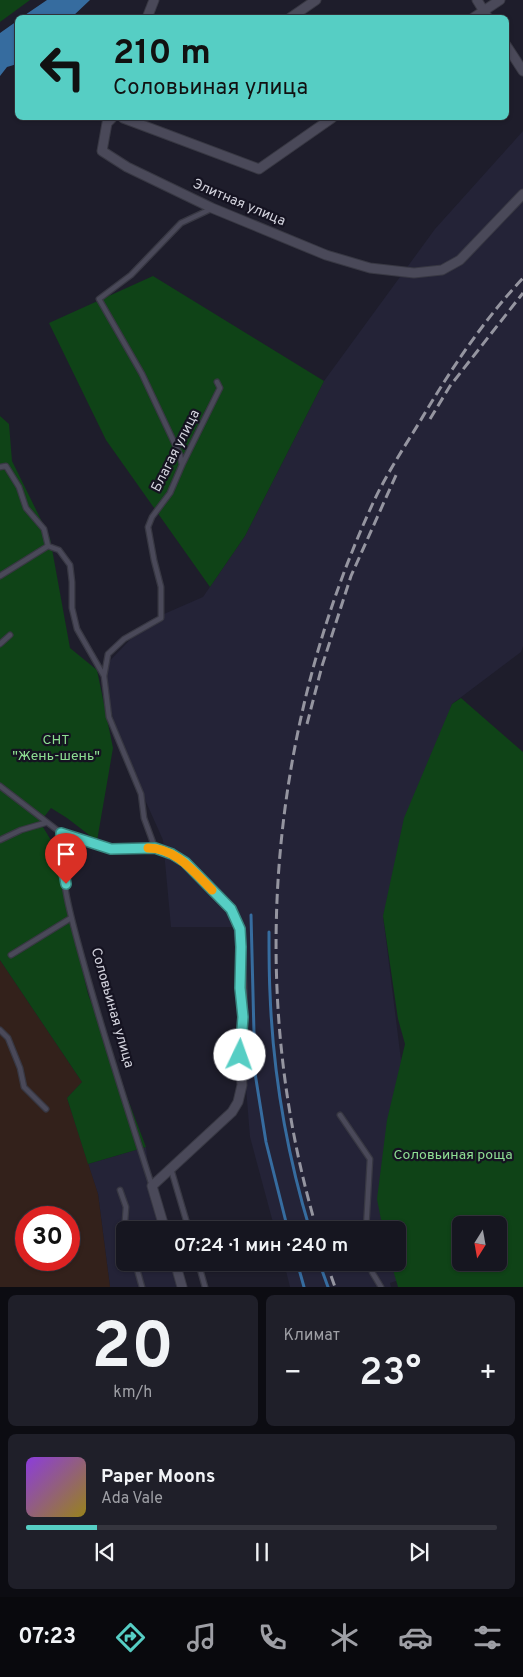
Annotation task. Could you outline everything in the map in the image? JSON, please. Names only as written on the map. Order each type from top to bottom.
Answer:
[{"type":"street","points":[[148,15],[154,0]]},
{"type":"street","points":[[294,15],[316,0]]},
{"type":"street","points":[[477,0],[486,14],[500,0]]},
{"type":"street","points":[[509,50],[523,71]]},
{"type":"street","name":"Элитная улица","points":[[110,120],[107,124],[102,151],[128,167],[212,208],[326,255],[370,268],[414,273],[442,270],[460,260],[523,194]]},
{"type":"street","points":[[140,120],[259,169],[329,120]]},
{"type":"street","points":[[152,1186],[232,1112],[238,1102],[242,1085],[240,1055],[243,1017],[240,988],[240,929],[231,909],[185,862],[172,854],[155,848]]},
{"type":"street","name":"Соловьиная улица","points":[[152,1186],[162,1221]]},
{"type":"street","points":[[178,1271],[182,1287]]},
{"type":"lane","points":[[182,465],[180,455],[142,374],[99,300],[131,275],[181,223],[212,208]]},
{"type":"lane","name":"Благая улица","points":[[104,676],[108,654],[124,639],[161,618],[161,587],[148,527],[152,517],[170,493],[220,388],[217,382]]},
{"type":"lane","points":[[3,467],[19,487],[26,508],[44,530],[48,546]]},
{"type":"lane","points":[[0,576],[48,546]]},
{"type":"lane","points":[[0,786],[45,823],[61,833],[111,849],[155,848],[144,818],[141,794],[109,717],[104,676],[77,629],[72,608],[70,565],[59,550],[48,546]]},
{"type":"lane","points":[[0,644],[10,635]]},
{"type":"lane","points":[[0,840],[21,830],[45,823]]},
{"type":"lane","name":"Соловьиная улица","points":[[61,833],[60,850],[72,918],[92,993],[152,1186]]},
{"type":"lane","points":[[11,955],[72,918]]},
{"type":"lane","points":[[0,1030],[8,1038],[20,1068],[24,1087],[46,1109]]},
{"type":"lane","points":[[340,1115],[370,1159],[367,1221]]},
{"type":"lane","points":[[171,1168],[186,1221]]},
{"type":"lane","points":[[120,1190],[126,1207],[125,1221]]},
{"type":"lane","points":[[138,1271],[142,1287]]},
{"type":"lane","points":[[201,1271],[205,1287]]},
{"type":"lane","points":[[372,1271],[381,1287]]},
{"type":"shaded area","points":[[523,131],[523,646],[521,652],[452,704],[383,916],[402,1068],[458,1216],[452,1216],[452,1262],[390,1283],[391,1287],[290,1287],[286,1271],[406,1271],[406,1221],[273,1221],[250,1137],[233,927],[171,927],[163,840],[121,746],[100,671],[148,621],[203,597],[245,536],[324,381],[435,229]]},
{"type":"shaded area","points":[[0,960],[82,1082],[67,1098],[98,1194],[110,1287],[0,1287]]},
{"type":"shaded area","points":[[146,1147],[149,1176],[161,1221],[116,1221],[116,1271],[173,1271],[178,1287],[110,1287],[98,1194],[88,1164]]},
{"type":"green space","points":[[0,0],[30,0],[0,22]]},
{"type":"green space","points":[[153,276],[324,381],[245,536],[210,587],[106,440],[49,323]]},
{"type":"green space","name":"СНТ \"Жень-шень\"","points":[[0,416],[9,424],[12,461],[50,538],[70,648],[97,670],[113,748],[97,841],[51,808],[40,822],[52,842],[88,994],[146,1147],[88,1164],[67,1098],[82,1082],[0,960]]},
{"type":"green space","name":"Соловьиная роща","points":[[461,698],[523,752],[523,1287],[398,1287],[393,1271],[406,1271],[406,1221],[381,1221],[377,1199],[387,1120],[405,1044],[398,1019],[383,916],[404,818],[452,704]]},
{"type":"water","points":[[47,0],[90,0],[74,15],[25,15]]},
{"type":"water","points":[[15,22],[15,65],[7,67],[0,76],[0,33]]},
{"type":"waterway","points":[[251,915],[255,1073],[266,1142],[286,1221]]},
{"type":"waterway","points":[[269,932],[269,978],[274,1053],[282,1113],[294,1172],[308,1221]]},
{"type":"waterway","points":[[300,1271],[304,1287]]},
{"type":"waterway","points":[[322,1271],[328,1287]]},
{"type":"railway","points":[[315,1221],[295,1139],[281,1047],[276,955],[279,862],[291,769],[310,678],[338,589],[383,482],[454,366],[494,312],[523,278]]},
{"type":"railway","points":[[430,419],[450,386],[523,293]]},
{"type":"railway","points":[[307,724],[322,666],[351,576],[397,473]]},
{"type":"railway","points":[[329,1271],[335,1287]]},
{"type":"slow traffic","points":[[148,848],[155,848],[172,854],[185,862],[212,890]]},
{"type":"route","points":[[66,884],[60,850],[61,833],[111,849],[155,848],[172,854],[185,862],[231,909],[240,929],[242,960],[240,988],[243,1017],[240,1055]]}]
